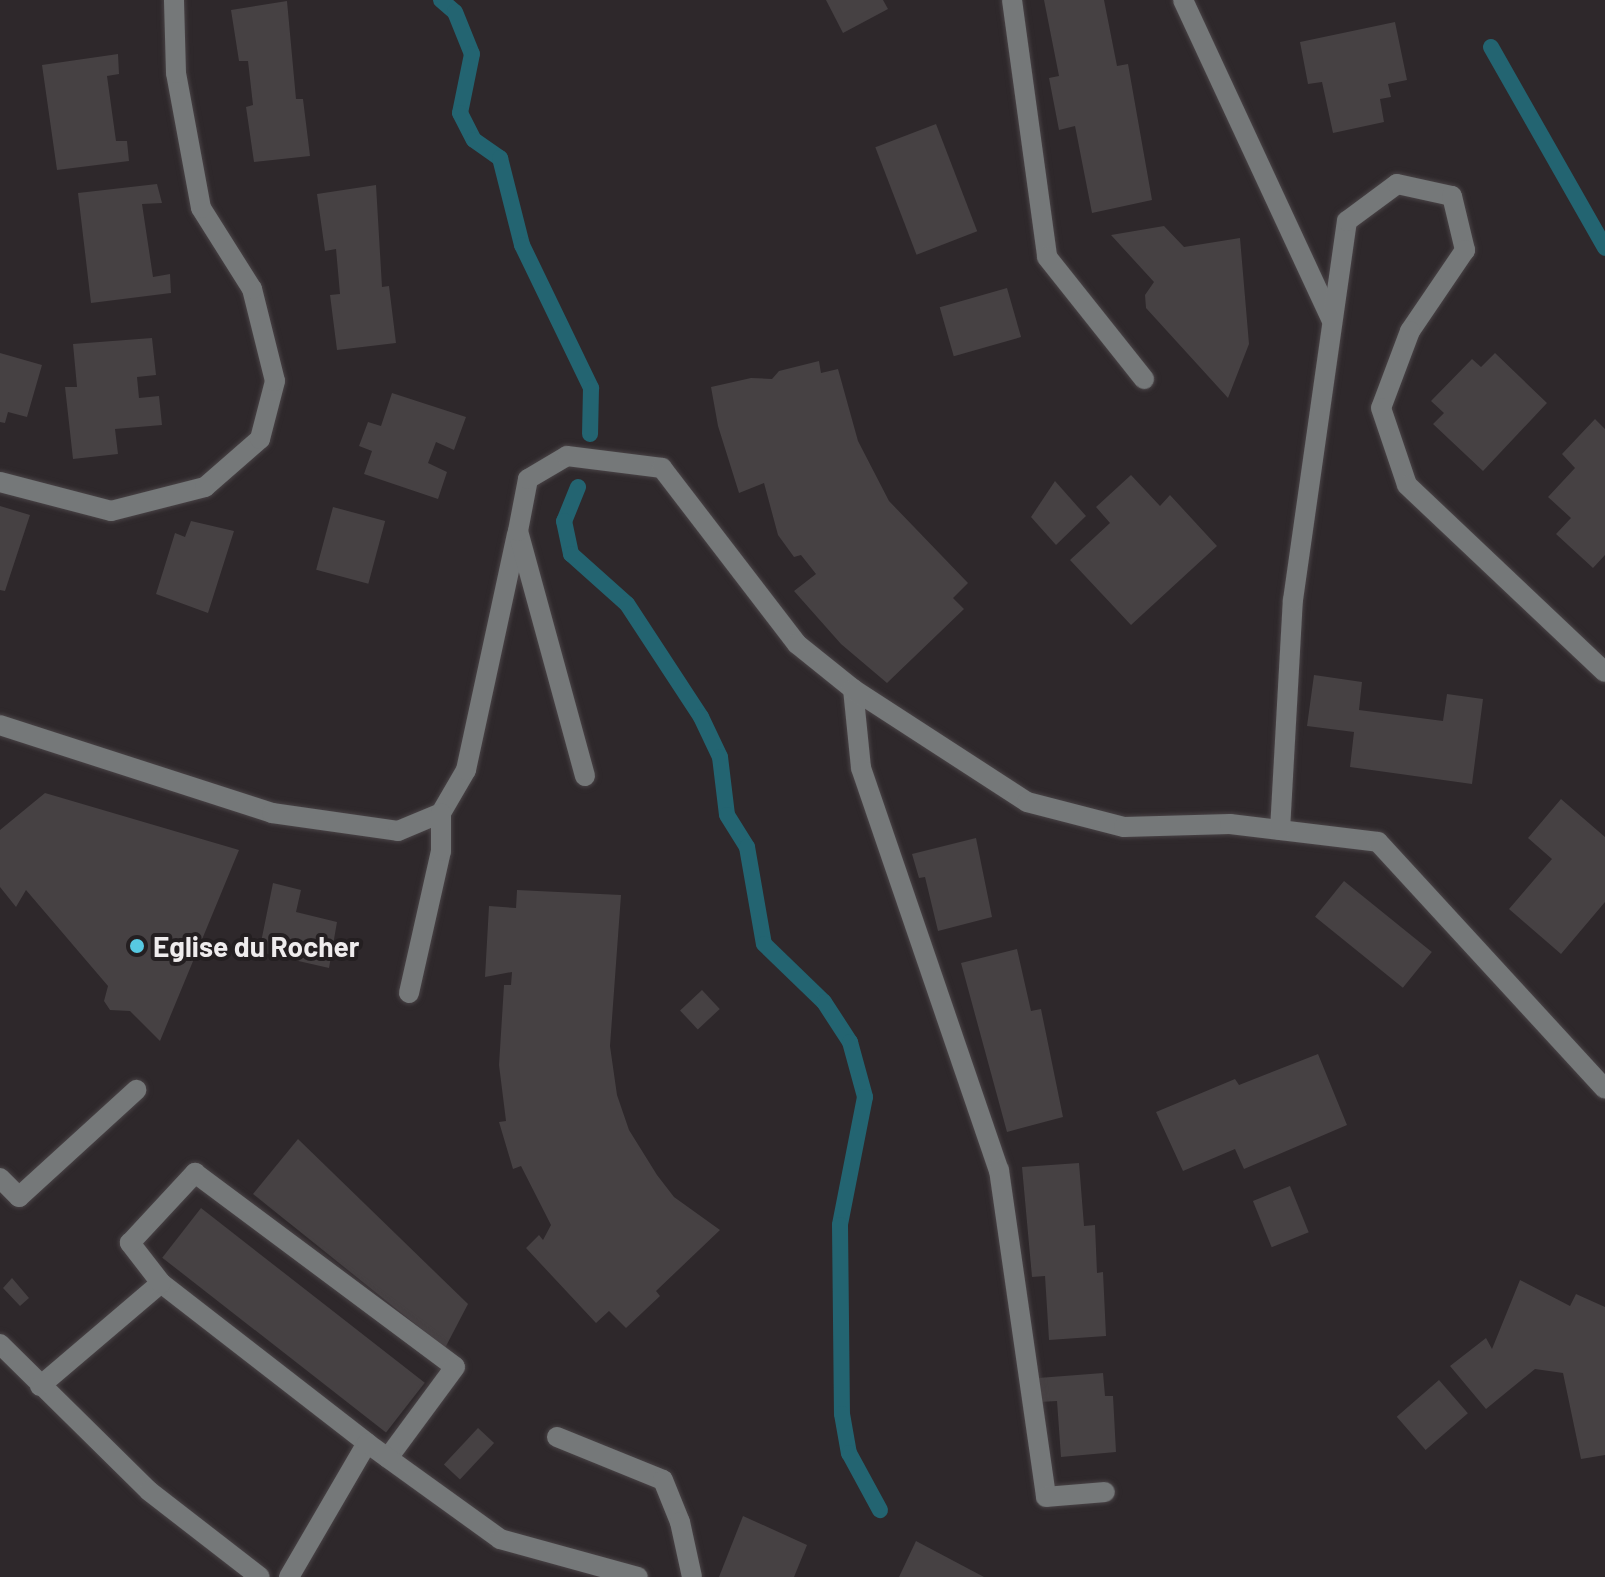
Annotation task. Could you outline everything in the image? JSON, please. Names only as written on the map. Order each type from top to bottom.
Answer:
[{"type":"street","points":[[0,482],[111,511],[205,487],[260,439],[275,381],[252,289],[201,208],[176,73],[174,0]]},
{"type":"street","points":[[1012,0],[1047,257],[1144,379]]},
{"type":"street","points":[[1183,0],[1331,319]]},
{"type":"street","points":[[1280,830],[1293,600],[1347,221],[1397,184],[1452,196],[1465,250],[1410,331],[1381,408],[1407,485],[1605,672]]},
{"type":"street","points":[[409,993],[441,851],[441,813],[466,770],[528,479],[567,456],[662,468],[797,644],[853,689],[1027,802],[1124,827],[1230,824],[1378,842],[1605,1089]]},
{"type":"street","points":[[518,531],[585,776]]},
{"type":"street","points":[[853,689],[861,768],[999,1170],[1046,1497],[1105,1492]]},
{"type":"street","points":[[0,725],[272,813],[398,831],[441,813]]},
{"type":"street","points":[[0,1178],[19,1197],[136,1090]]},
{"type":"street","points":[[388,1458],[455,1367],[195,1173],[130,1243],[161,1283],[367,1443],[500,1539],[638,1577]]},
{"type":"street","points":[[40,1386],[161,1283]]},
{"type":"street","points":[[0,1344],[149,1491],[236,1568],[260,1577]]},
{"type":"street","points":[[557,1437],[663,1480],[680,1522],[692,1577]]},
{"type":"street","points":[[289,1577],[367,1443]]},
{"type":"building","points":[[826,0],[883,0],[888,9],[843,33]]},
{"type":"building","points":[[1044,0],[1104,0],[1117,66],[1128,64],[1152,200],[1092,213],[1075,126],[1059,130],[1049,78],[1059,76]]},
{"type":"building","points":[[287,1],[296,99],[303,99],[310,156],[254,162],[246,107],[253,105],[248,61],[239,61],[231,10]]},
{"type":"building","points":[[1395,22],[1407,80],[1388,84],[1391,97],[1380,99],[1384,122],[1333,133],[1322,82],[1308,84],[1300,42]]},
{"type":"building","points":[[118,54],[119,74],[107,76],[116,141],[127,141],[129,161],[57,170],[42,65]]},
{"type":"building","points":[[936,124],[977,231],[917,255],[875,147]]},
{"type":"building","points":[[157,184],[162,203],[142,204],[153,277],[170,274],[171,293],[91,303],[78,193]]},
{"type":"building","points":[[376,185],[382,287],[389,286],[396,343],[337,350],[330,295],[340,294],[336,249],[325,251],[317,194]]},
{"type":"building","points":[[1164,226],[1184,247],[1240,238],[1249,344],[1228,398],[1146,308],[1145,295],[1154,282],[1111,235]]},
{"type":"building","points":[[1007,288],[1021,337],[954,356],[940,307]]},
{"type":"building","points":[[152,338],[156,375],[137,377],[139,398],[159,396],[162,425],[115,429],[118,454],[73,459],[65,387],[77,387],[73,344]]},
{"type":"building","points":[[0,353],[42,365],[27,417],[8,412],[5,423],[0,422]]},
{"type":"building","points":[[1495,353],[1547,403],[1483,471],[1433,424],[1444,413],[1431,401],[1472,359],[1481,367]]},
{"type":"building","points":[[819,361],[821,373],[838,369],[858,441],[889,501],[968,583],[953,598],[964,609],[887,683],[841,644],[794,591],[816,574],[801,555],[794,557],[778,535],[764,483],[739,493],[718,426],[711,387],[751,378],[772,379],[779,371]]},
{"type":"building","points":[[392,393],[466,417],[454,450],[436,442],[428,463],[447,472],[438,499],[364,474],[372,451],[359,446],[368,422],[381,426]]},
{"type":"building","points":[[1595,419],[1605,429],[1605,555],[1593,568],[1556,534],[1571,518],[1548,497],[1575,468],[1562,454]]},
{"type":"building","points":[[1131,475],[1160,506],[1170,495],[1217,546],[1131,625],[1070,560],[1110,523],[1096,507]]},
{"type":"building","points":[[1055,481],[1086,516],[1056,545],[1031,517]]},
{"type":"building","points":[[0,506],[30,515],[5,591],[0,590]]},
{"type":"building","points":[[333,507],[385,521],[368,584],[316,570]]},
{"type":"building","points":[[191,521],[234,531],[208,613],[156,594],[175,533],[185,537]]},
{"type":"building","points":[[1314,675],[1362,682],[1359,710],[1443,721],[1447,694],[1483,699],[1472,784],[1350,767],[1354,732],[1307,726]]},
{"type":"building","name":"Eglise du Rocher","points":[[45,793],[239,850],[160,1041],[130,1011],[110,1010],[104,1001],[108,986],[26,890],[16,907],[0,887],[0,830]]},
{"type":"building","points":[[1561,799],[1605,837],[1605,902],[1561,954],[1509,909],[1552,859],[1528,838]]},
{"type":"building","points":[[976,838],[992,917],[938,931],[925,877],[919,878],[912,854]]},
{"type":"building","points":[[1344,881],[1432,952],[1403,988],[1315,917]]},
{"type":"building","points":[[273,883],[301,890],[296,912],[337,922],[329,968],[259,952]]},
{"type":"building","points":[[517,890],[621,895],[610,1046],[617,1095],[629,1130],[657,1175],[674,1197],[720,1230],[656,1291],[660,1296],[626,1328],[609,1311],[596,1323],[526,1248],[539,1235],[543,1240],[551,1225],[521,1166],[513,1169],[499,1122],[506,1121],[499,1065],[504,985],[511,985],[512,972],[485,977],[489,906],[516,908]]},
{"type":"building","points":[[1017,949],[1031,1011],[1041,1009],[1063,1117],[1007,1132],[961,963]]},
{"type":"building","points":[[702,990],[720,1009],[698,1029],[680,1010]]},
{"type":"building","points":[[1318,1054],[1347,1125],[1244,1169],[1235,1149],[1183,1171],[1156,1112],[1235,1079],[1239,1085]]},
{"type":"building","points":[[298,1139],[468,1304],[445,1348],[253,1194]]},
{"type":"building","points":[[1079,1163],[1084,1226],[1095,1225],[1097,1273],[1103,1272],[1106,1336],[1049,1340],[1045,1276],[1032,1277],[1022,1167]]},
{"type":"building","points":[[1290,1186],[1309,1232],[1272,1247],[1253,1201]]},
{"type":"building","points":[[201,1208],[425,1383],[386,1432],[162,1258]]},
{"type":"building","points":[[12,1278],[29,1298],[20,1306],[3,1288]]},
{"type":"building","points":[[1520,1280],[1570,1306],[1576,1294],[1605,1307],[1605,1455],[1581,1459],[1563,1373],[1535,1369],[1486,1409],[1450,1366],[1486,1338],[1492,1349]]},
{"type":"building","points":[[1103,1373],[1105,1396],[1113,1396],[1116,1452],[1061,1457],[1057,1401],[1040,1402],[1038,1378]]},
{"type":"building","points":[[1439,1380],[1468,1413],[1426,1450],[1397,1417]]},
{"type":"building","points":[[478,1428],[494,1443],[460,1480],[444,1465]]},
{"type":"building","points":[[743,1516],[807,1545],[794,1577],[719,1577]]},
{"type":"building","points":[[916,1541],[984,1577],[899,1577]]},
{"type":"waterway","points":[[441,0],[455,12],[472,54],[460,113],[474,140],[500,158],[522,245],[591,388],[590,434]]},
{"type":"waterway","points":[[1491,47],[1605,248]]},
{"type":"waterway","points":[[578,487],[564,521],[571,554],[627,604],[701,717],[720,757],[727,815],[747,847],[764,944],[824,1002],[850,1042],[865,1097],[840,1225],[842,1414],[849,1453],[880,1510]]},
{"type":"place","name":"Eglise du Rocher","points":[[137,946]]}]
